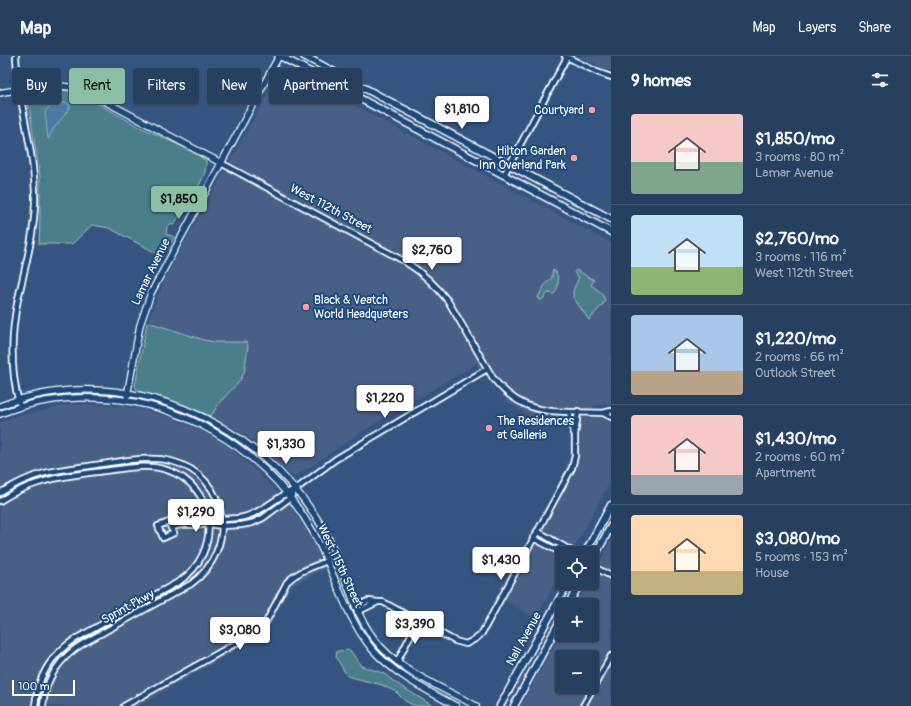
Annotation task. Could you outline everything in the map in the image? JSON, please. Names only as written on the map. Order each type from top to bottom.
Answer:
[{"type":"main road","points":[[279,56],[611,232]]},
{"type":"main road","points":[[304,56],[611,219]]},
{"type":"main road","points":[[589,546],[611,505]]},
{"type":"main road","points":[[599,549],[611,526]]},
{"type":"main road","name":"Nall Avenue","points":[[500,706],[564,590]]},
{"type":"main road","name":"Nall Avenue","points":[[514,706],[555,630]]},
{"type":"street","points":[[16,56],[17,68]]},
{"type":"street","name":"Lamar Avenue","points":[[126,401],[140,325],[150,293],[279,56]]},
{"type":"street","points":[[504,175],[566,57],[611,77]]},
{"type":"street","name":"West 112th Street","points":[[61,86],[79,89],[93,95],[404,261],[423,273],[448,300],[487,369],[503,390],[517,401],[543,411],[603,413],[611,411]]},
{"type":"street","name":"West 112th Street","points":[[0,93],[12,91]]},
{"type":"street","points":[[20,407],[14,366],[14,320],[33,234],[35,202],[33,168],[22,104]]},
{"type":"street","points":[[209,524],[222,526],[241,525],[258,521],[269,515],[290,498],[296,489],[336,458],[487,369]]},
{"type":"street","name":"West 115th Street","points":[[0,406],[18,399],[45,393],[70,390],[128,393],[178,406],[220,425],[259,452],[278,469],[296,489],[327,536],[336,555],[356,610],[373,637],[381,646],[397,662],[411,671],[476,706]]},
{"type":"street","name":"West 115th Street","points":[[0,414],[20,407],[72,398],[99,398],[126,401],[151,406],[174,413],[212,430],[233,443],[250,457],[286,492],[312,530],[350,615],[372,648],[383,660],[404,677],[456,706]]},
{"type":"street","points":[[356,610],[378,602],[383,602],[461,643],[466,644],[477,638],[482,633],[572,468],[575,456],[575,435],[578,411]]},
{"type":"street","points":[[569,412],[572,431],[575,435]]},
{"type":"street","name":"West 112th Street","points":[[603,413],[611,417]]},
{"type":"street","name":"Sprint Pkwy","points":[[0,492],[29,478],[51,471],[144,459],[164,459],[187,467],[197,473],[212,490],[217,501],[222,520],[222,537],[216,554],[210,565],[201,576],[191,584],[84,643],[69,653],[60,662],[52,674],[45,692],[43,706]]},
{"type":"street","name":"Sprint Pkwy","points":[[0,501],[27,487],[52,478],[142,467],[155,467],[174,473],[191,484],[204,505],[209,524],[206,549],[190,574],[174,585],[75,639],[60,650],[50,662],[42,676],[37,692],[35,706]]},
{"type":"street","points":[[172,528],[184,524],[209,524],[254,514],[286,492],[296,489]]},
{"type":"street","points":[[537,531],[564,546]]},
{"type":"street","points":[[533,538],[555,549]]},
{"type":"street","points":[[124,706],[256,632],[266,622],[287,582],[292,576],[327,561]]},
{"type":"street","points":[[599,570],[611,576]]},
{"type":"street","points":[[397,662],[418,621]]},
{"type":"street","points":[[583,706],[611,656]]},
{"type":"shaded area","points":[[579,56],[611,56],[611,70],[606,69]]},
{"type":"shaded area","points":[[269,92],[269,104],[352,104],[611,243],[611,405],[604,402],[571,420],[582,417],[600,418],[611,422],[611,480],[575,546],[555,546],[555,583],[536,618],[498,597],[562,476],[570,455],[568,421],[555,421],[526,414],[508,402],[476,364],[358,434],[293,477],[246,436],[211,416],[220,402],[239,382],[244,373],[248,346],[246,342],[214,342],[147,323],[169,271]]},
{"type":"shaded area","points":[[66,103],[70,108],[54,128],[48,139],[45,111],[53,104]]},
{"type":"shaded area","points":[[74,404],[117,406],[140,409],[162,415],[196,428],[220,441],[253,468],[286,501],[306,529],[325,569],[289,588],[270,626],[262,635],[138,706],[0,706],[0,422],[20,415]]},
{"type":"shaded area","points":[[611,541],[611,706],[521,706],[556,642],[599,642],[599,598],[580,598],[584,590],[599,590],[599,563]]},
{"type":"green space","points":[[61,90],[69,91],[69,104],[99,104],[138,126],[192,151],[206,161],[206,169],[194,194],[174,225],[170,224],[167,227],[166,234],[175,237],[162,256],[109,228],[92,225],[72,244],[39,244],[40,177],[28,104],[61,104]]},
{"type":"green space","points":[[553,270],[556,272],[558,277],[557,289],[554,294],[548,293],[542,300],[540,300],[538,297],[546,283],[552,278]]},
{"type":"green space","points":[[576,270],[594,280],[591,285],[602,293],[605,301],[589,320],[573,297],[573,291],[579,277],[574,273]]},
{"type":"green space","points":[[147,323],[214,342],[246,342],[248,346],[244,373],[239,382],[220,402],[211,416],[164,398],[138,391],[135,386]]},
{"type":"green space","points":[[350,650],[361,666],[383,673],[433,706],[415,706],[405,701],[396,692],[382,685],[347,676],[336,657],[337,651]]},
{"type":"place","name":"Courtyard","points":[[592,110]]},
{"type":"place","name":"Hilton Garden Inn Overland Park","points":[[574,158]]},
{"type":"place","name":"Black & Veatch World Headquaters","points":[[306,307]]},
{"type":"place","name":"The Residences at Galleria","points":[[489,428]]}]
